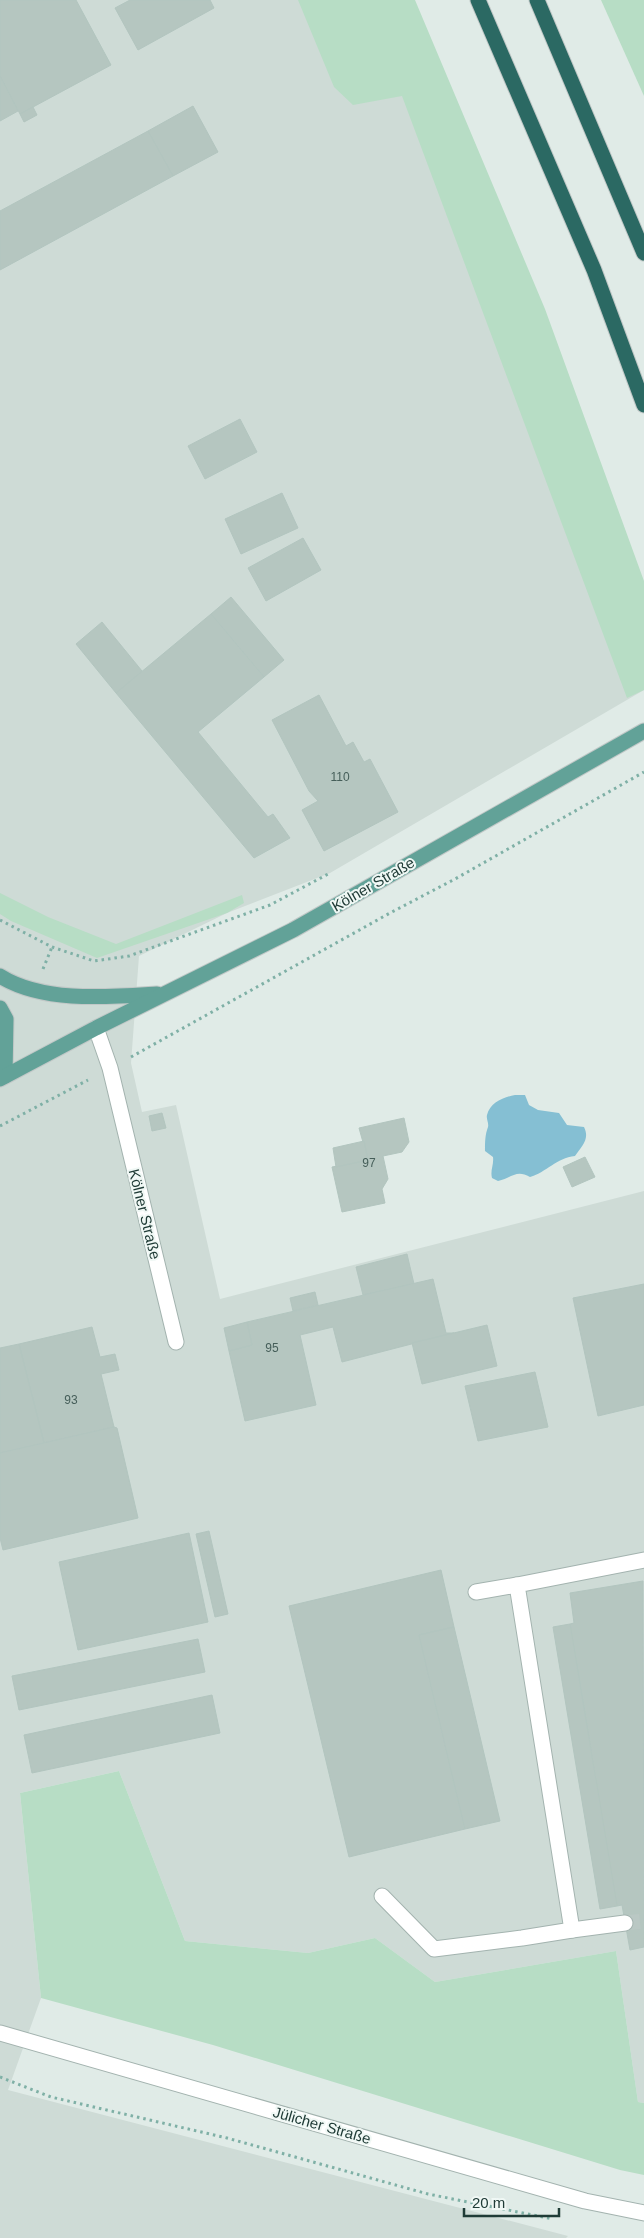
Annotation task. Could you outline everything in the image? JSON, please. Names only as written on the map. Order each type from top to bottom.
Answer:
[{"type":"highway","points":[[478,0],[594,270],[644,405]]},
{"type":"highway","points":[[537,0],[644,253]]},
{"type":"main road","name":"Kölner Straße","points":[[2,1075],[293,930],[644,732]]},
{"type":"main road","points":[[0,976],[36,990],[75,996],[164,994]]},
{"type":"main road","points":[[0,1008],[6,1019],[2,1075]]},
{"type":"street","name":"Kölner Straße","points":[[96,1028],[110,1068],[176,1342]]},
{"type":"street","points":[[476,1592],[644,1560]]},
{"type":"street","points":[[517,1585],[572,1930]]},
{"type":"street","points":[[382,1896],[434,1948],[522,1938],[625,1923]]},
{"type":"street","name":"Jülicher Straße","points":[[0,2033],[585,2200],[644,2213]]},
{"type":"path","points":[[0,1126],[110,1068],[644,772]]},
{"type":"path","points":[[0,920],[52,947],[94,961],[103,960],[129,956],[270,905],[330,873]]},
{"type":"path","points":[[0,2077],[51,2097],[227,2138],[428,2194],[556,2220]]},
{"type":"shaded area","points":[[0,0],[397,0],[644,690],[330,873],[227,913],[139,956],[131,1063],[142,1112],[176,1105],[220,1299],[644,1191],[644,2103],[638,2102],[616,1951],[435,1982],[375,1938],[308,1953],[185,1941],[119,1771],[20,1793],[41,1998],[8,2090],[568,2236],[566,2238],[0,2238]]},
{"type":"green space","points":[[298,0],[415,0],[545,309],[644,581],[644,690],[627,698],[402,96],[353,105],[334,87]]},
{"type":"green space","points":[[601,0],[644,0],[644,96]]},
{"type":"green space","points":[[0,893],[48,917],[116,944],[242,895],[244,903],[227,913],[97,958],[11,921],[0,914]]},
{"type":"green space","points":[[119,1771],[185,1941],[308,1953],[375,1938],[435,1982],[616,1951],[638,2102],[644,2103],[644,2175],[620,2170],[213,2045],[41,1998],[20,1793]]},
{"type":"water","points":[[515,1095],[525,1095],[529,1105],[538,1110],[559,1113],[567,1125],[584,1127],[586,1139],[575,1156],[562,1159],[536,1175],[530,1177],[517,1174],[498,1181],[492,1178],[493,1157],[485,1151],[488,1126],[487,1115],[491,1107],[498,1101]]},
{"type":"building","points":[[0,0],[76,0],[111,65],[20,114],[0,76]]},
{"type":"building","points":[[130,0],[210,0],[214,8],[138,50],[115,8]]},
{"type":"building","points":[[0,76],[18,111],[0,121]]},
{"type":"building","points":[[193,106],[218,152],[173,176],[148,131]]},
{"type":"building","points":[[33,107],[37,115],[24,122],[20,114]]},
{"type":"building","points":[[148,131],[173,176],[0,270],[0,211]]},
{"type":"building","points":[[240,419],[257,452],[205,479],[188,446]]},
{"type":"building","points":[[282,493],[298,528],[241,554],[225,519]]},
{"type":"building","points":[[303,538],[321,570],[266,601],[248,568]]},
{"type":"building","points":[[231,597],[284,660],[264,677],[211,614]]},
{"type":"building","points":[[211,614],[264,677],[198,732],[268,817],[273,814],[290,838],[254,858],[116,693]]},
{"type":"building","points":[[102,622],[142,671],[116,693],[76,644]]},
{"type":"building","points":[[319,695],[346,746],[353,742],[364,762],[370,759],[398,812],[324,851],[302,810],[318,801],[309,791],[272,720]]},
{"type":"building","points":[[162,1113],[166,1128],[152,1131],[149,1116]]},
{"type":"building","points":[[404,1118],[409,1142],[402,1152],[383,1156],[388,1179],[382,1189],[385,1203],[342,1212],[332,1167],[368,1160],[359,1128]]},
{"type":"building","points":[[364,1141],[368,1160],[336,1167],[333,1148]]},
{"type":"building","points":[[585,1157],[595,1177],[572,1187],[563,1167]]},
{"type":"building","points":[[407,1254],[414,1284],[363,1295],[356,1267]]},
{"type":"building","points":[[433,1279],[446,1333],[454,1333],[342,1362],[333,1327],[300,1335],[316,1405],[245,1421],[229,1351],[252,1345],[247,1322]]},
{"type":"building","points":[[644,1284],[644,1405],[598,1416],[573,1298]]},
{"type":"building","points":[[315,1292],[318,1305],[293,1311],[290,1298]]},
{"type":"building","points":[[247,1322],[252,1345],[229,1351],[224,1328]]},
{"type":"building","points":[[487,1325],[497,1366],[422,1384],[412,1343]]},
{"type":"building","points":[[92,1327],[100,1357],[115,1354],[119,1370],[101,1374],[114,1427],[44,1443],[19,1344]]},
{"type":"building","points":[[19,1344],[44,1443],[0,1453],[0,1348]]},
{"type":"building","points":[[535,1372],[548,1427],[478,1441],[465,1386]]},
{"type":"building","points":[[114,1427],[117,1428],[138,1518],[3,1550],[0,1538],[0,1453]]},
{"type":"building","points":[[209,1531],[228,1614],[215,1617],[196,1534]]},
{"type":"building","points":[[189,1533],[208,1622],[78,1650],[59,1562]]},
{"type":"building","points":[[441,1570],[454,1627],[419,1635],[465,1829],[349,1857],[289,1606]]},
{"type":"building","points":[[643,1581],[644,1947],[630,1950],[622,1905],[617,1906],[570,1624],[574,1623],[570,1593]]},
{"type":"building","points":[[570,1624],[617,1906],[600,1909],[553,1627]]},
{"type":"building","points":[[454,1627],[500,1821],[465,1829],[419,1635]]},
{"type":"building","points":[[198,1639],[205,1672],[19,1710],[12,1676]]},
{"type":"building","points":[[212,1695],[220,1733],[32,1773],[24,1735]]},
{"type":"tunnel","points":[[625,1923],[644,1921]]}]
